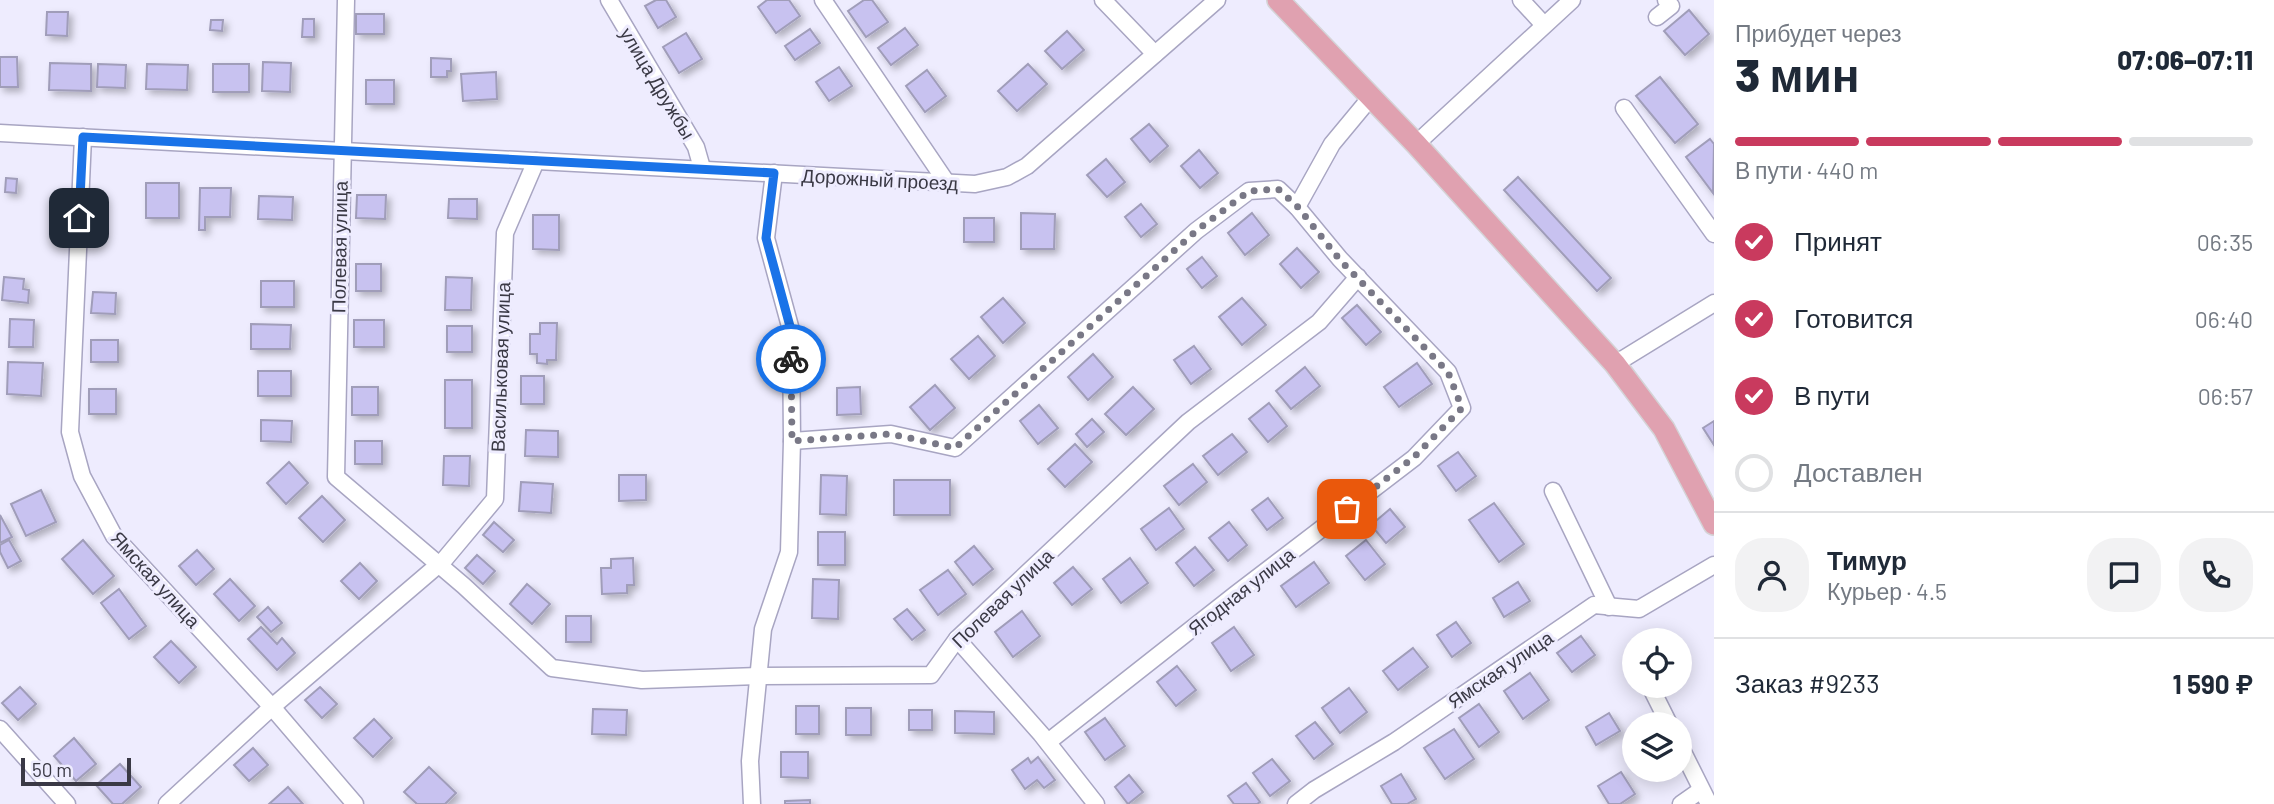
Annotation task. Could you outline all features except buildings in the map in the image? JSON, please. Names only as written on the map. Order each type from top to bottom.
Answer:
[{"type":"main road","points":[[1278,0],[1416,144],[1615,364],[1664,429],[1714,524]]},
{"type":"street","name":"Полевая улица","points":[[346,0],[338,347],[338,479],[441,563],[552,668],[642,680],[931,675],[957,639],[1188,422],[1319,322],[1358,277]]},
{"type":"street","name":"улица Дружбы","points":[[609,0],[696,147],[702,169]]},
{"type":"street","points":[[823,0],[947,183]]},
{"type":"street","points":[[1103,0],[1155,54]]},
{"type":"street","name":"Дорожный проезд","points":[[0,133],[975,184],[1007,177],[1027,166],[1217,0]]},
{"type":"street","points":[[1521,0],[1544,26]]},
{"type":"street","points":[[1416,144],[1572,0]]},
{"type":"street","points":[[1657,17],[1671,6],[1666,0]]},
{"type":"street","points":[[1297,206],[1332,144],[1371,97]]},
{"type":"street","points":[[1624,108],[1714,234]]},
{"type":"street","name":"Ямская улица","points":[[83,137],[70,432],[82,476],[114,536],[272,707],[355,804]]},
{"type":"street","name":"Васильковая улица","points":[[167,804],[272,707],[441,563],[495,499],[505,233],[536,161]]},
{"type":"street","points":[[752,804],[750,761],[763,629],[789,552],[791,330],[766,238],[774,173]]},
{"type":"street","points":[[792,441],[891,434],[955,448],[1196,231],[1249,191],[1278,189],[1297,206],[1340,260],[1358,277]]},
{"type":"street","name":"Ягодная улица","points":[[1048,742],[1413,458],[1462,408],[1448,372],[1358,277]]},
{"type":"street","points":[[1615,364],[1714,303]]},
{"type":"street","points":[[1553,491],[1609,607]]},
{"type":"street","name":"Ямская улица","points":[[1296,804],[1314,790],[1394,742],[1594,605],[1639,610],[1714,565]]},
{"type":"street","points":[[957,639],[1048,742],[1096,804]]},
{"type":"street","points":[[0,729],[67,804]]},
{"type":"street","points":[[1681,804],[1705,797],[1692,770]]},
{"type":"way so far","points":[[791,359],[792,441],[891,434],[955,448],[1196,231],[1249,191],[1278,189],[1297,206],[1340,260],[1448,372],[1462,408],[1413,458],[1347,509]]},
{"type":"route","points":[[79,218],[83,137],[774,173],[766,238],[791,330],[791,359]]}]
